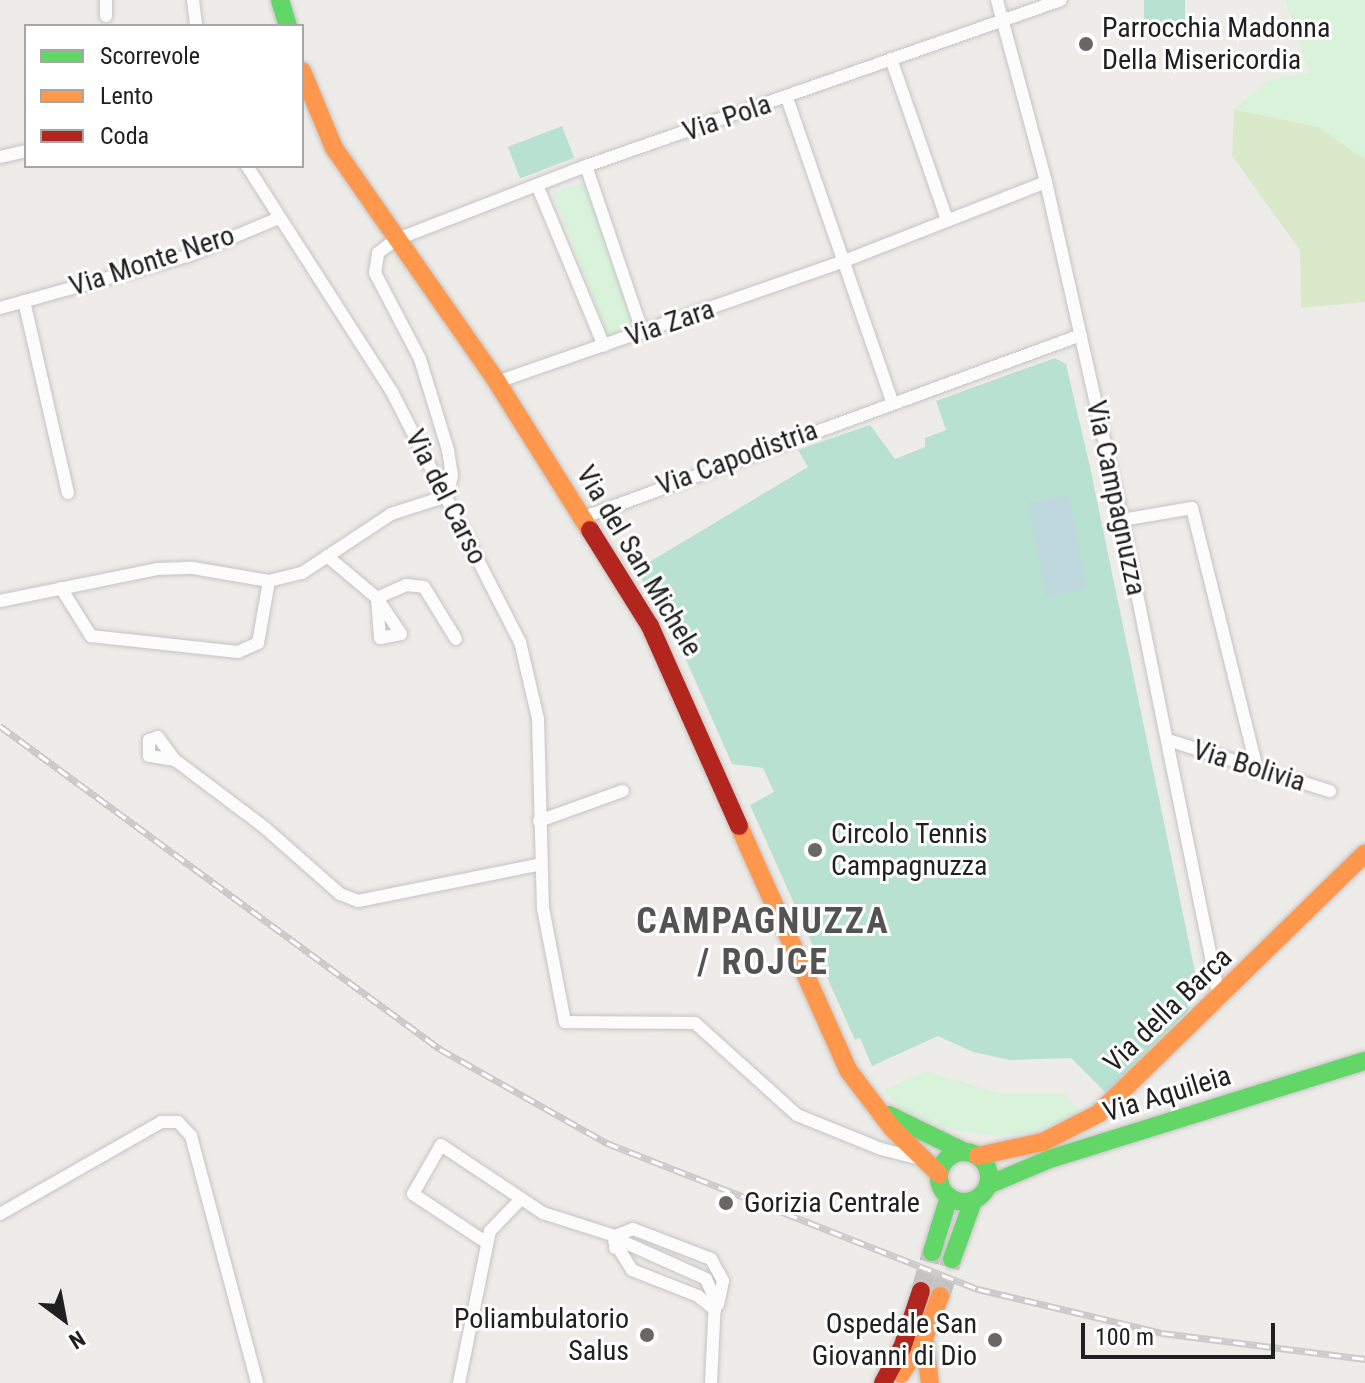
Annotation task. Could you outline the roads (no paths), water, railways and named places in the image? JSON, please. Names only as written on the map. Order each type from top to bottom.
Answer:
[{"type":"main road","points":[[280,0],[287,24]]},
{"type":"main road","name":"Via del San Michele","points":[[304,76],[334,148],[395,240],[497,382],[678,681],[848,1070],[876,1108],[921,1159],[939,1174]]},
{"type":"main road","name":"Via della Barca","points":[[971,1154],[1043,1142],[1098,1114],[1220,1000],[1365,853]]},
{"type":"main road","name":"Via Aquileia","points":[[988,1185],[1050,1159],[1365,1061]]},
{"type":"main road","name":"Via del San Michele","points":[[876,1108],[971,1154]]},
{"type":"main road","points":[[932,1252],[949,1197],[939,1174],[947,1158],[971,1154],[988,1168],[988,1185],[973,1201],[952,1259]]},
{"type":"main road","points":[[949,1197],[973,1201]]},
{"type":"main road","points":[[883,1383],[902,1348],[921,1291]]},
{"type":"main road","points":[[896,1383],[924,1338],[940,1296]]},
{"type":"main road","points":[[924,1338],[930,1383]]},
{"type":"street","points":[[106,0],[106,16]]},
{"type":"street","points":[[193,0],[196,24]]},
{"type":"street","name":"Via Campagnuzza","points":[[997,0],[1046,182],[1081,335],[1220,1000]]},
{"type":"street","name":"Via Pola","points":[[395,240],[586,166],[787,98],[1002,18],[1061,0]]},
{"type":"street","points":[[891,59],[947,220]]},
{"type":"street","points":[[787,98],[892,402]]},
{"type":"street","points":[[0,157],[24,151]]},
{"type":"street","points":[[586,166],[643,333]]},
{"type":"street","name":"Via del Carso","points":[[248,168],[392,392],[520,642],[538,719],[543,908],[565,1022],[695,1023],[797,1115],[881,1149],[921,1159]]},
{"type":"street","name":"Via Zara","points":[[497,382],[842,262],[1046,182]]},
{"type":"street","points":[[537,185],[604,346]]},
{"type":"street","name":"Via Monte Nero","points":[[0,308],[188,256],[279,218]]},
{"type":"street","points":[[0,601],[181,568],[269,581],[302,573],[391,514],[447,496],[452,476],[448,450],[420,359],[375,273],[378,253],[395,240]]},
{"type":"street","points":[[24,301],[68,493]]},
{"type":"street","name":"Via Capodistria","points":[[582,518],[1081,335]]},
{"type":"street","points":[[1122,520],[1192,508],[1258,772]]},
{"type":"street","points":[[327,556],[377,598],[406,585],[424,587],[456,639]]},
{"type":"street","points":[[61,588],[91,636],[238,652],[258,643],[269,581]]},
{"type":"street","name":"Via Bolivia","points":[[1168,740],[1258,772],[1330,791]]},
{"type":"street","points":[[175,760],[264,827],[340,894],[358,901],[541,864]]},
{"type":"street","points":[[539,818],[623,791]]},
{"type":"street","points":[[0,1214],[161,1122],[178,1122],[191,1136],[257,1383]]},
{"type":"street","points":[[487,1243],[413,1194],[441,1145],[520,1200],[615,1242],[626,1243],[696,1271],[710,1284],[715,1310],[711,1383]]},
{"type":"street","points":[[459,1383],[473,1296],[487,1243],[502,1213],[520,1200]]},
{"type":"street","points":[[615,1242],[632,1270],[698,1296],[715,1310]]},
{"type":"water","points":[[1068,495],[1086,589],[1047,597],[1029,503]]},
{"type":"tunnel","points":[[921,1291],[932,1252]]},
{"type":"tunnel","points":[[940,1296],[952,1259]]},
{"type":"railway","points":[[0,726],[440,1049],[607,1143],[978,1289],[1162,1333],[1365,1359]]},
{"type":"place","name":"Parrocchia Madonna Della Misericordia","points":[[1086,44]]},
{"type":"place","name":"Circolo Tennis Campagnuzza","points":[[815,850]]},
{"type":"place","name":"Gorizia Centrale","points":[[726,1203]]},
{"type":"place","name":"Poliambulatorio Salus","points":[[647,1335]]},
{"type":"place","name":"Ospedale San Giovanni di Dio","points":[[995,1340]]},
{"type":"district","name":"CAMPAGNUZZA / ROJCE","points":[[763,942]]}]
